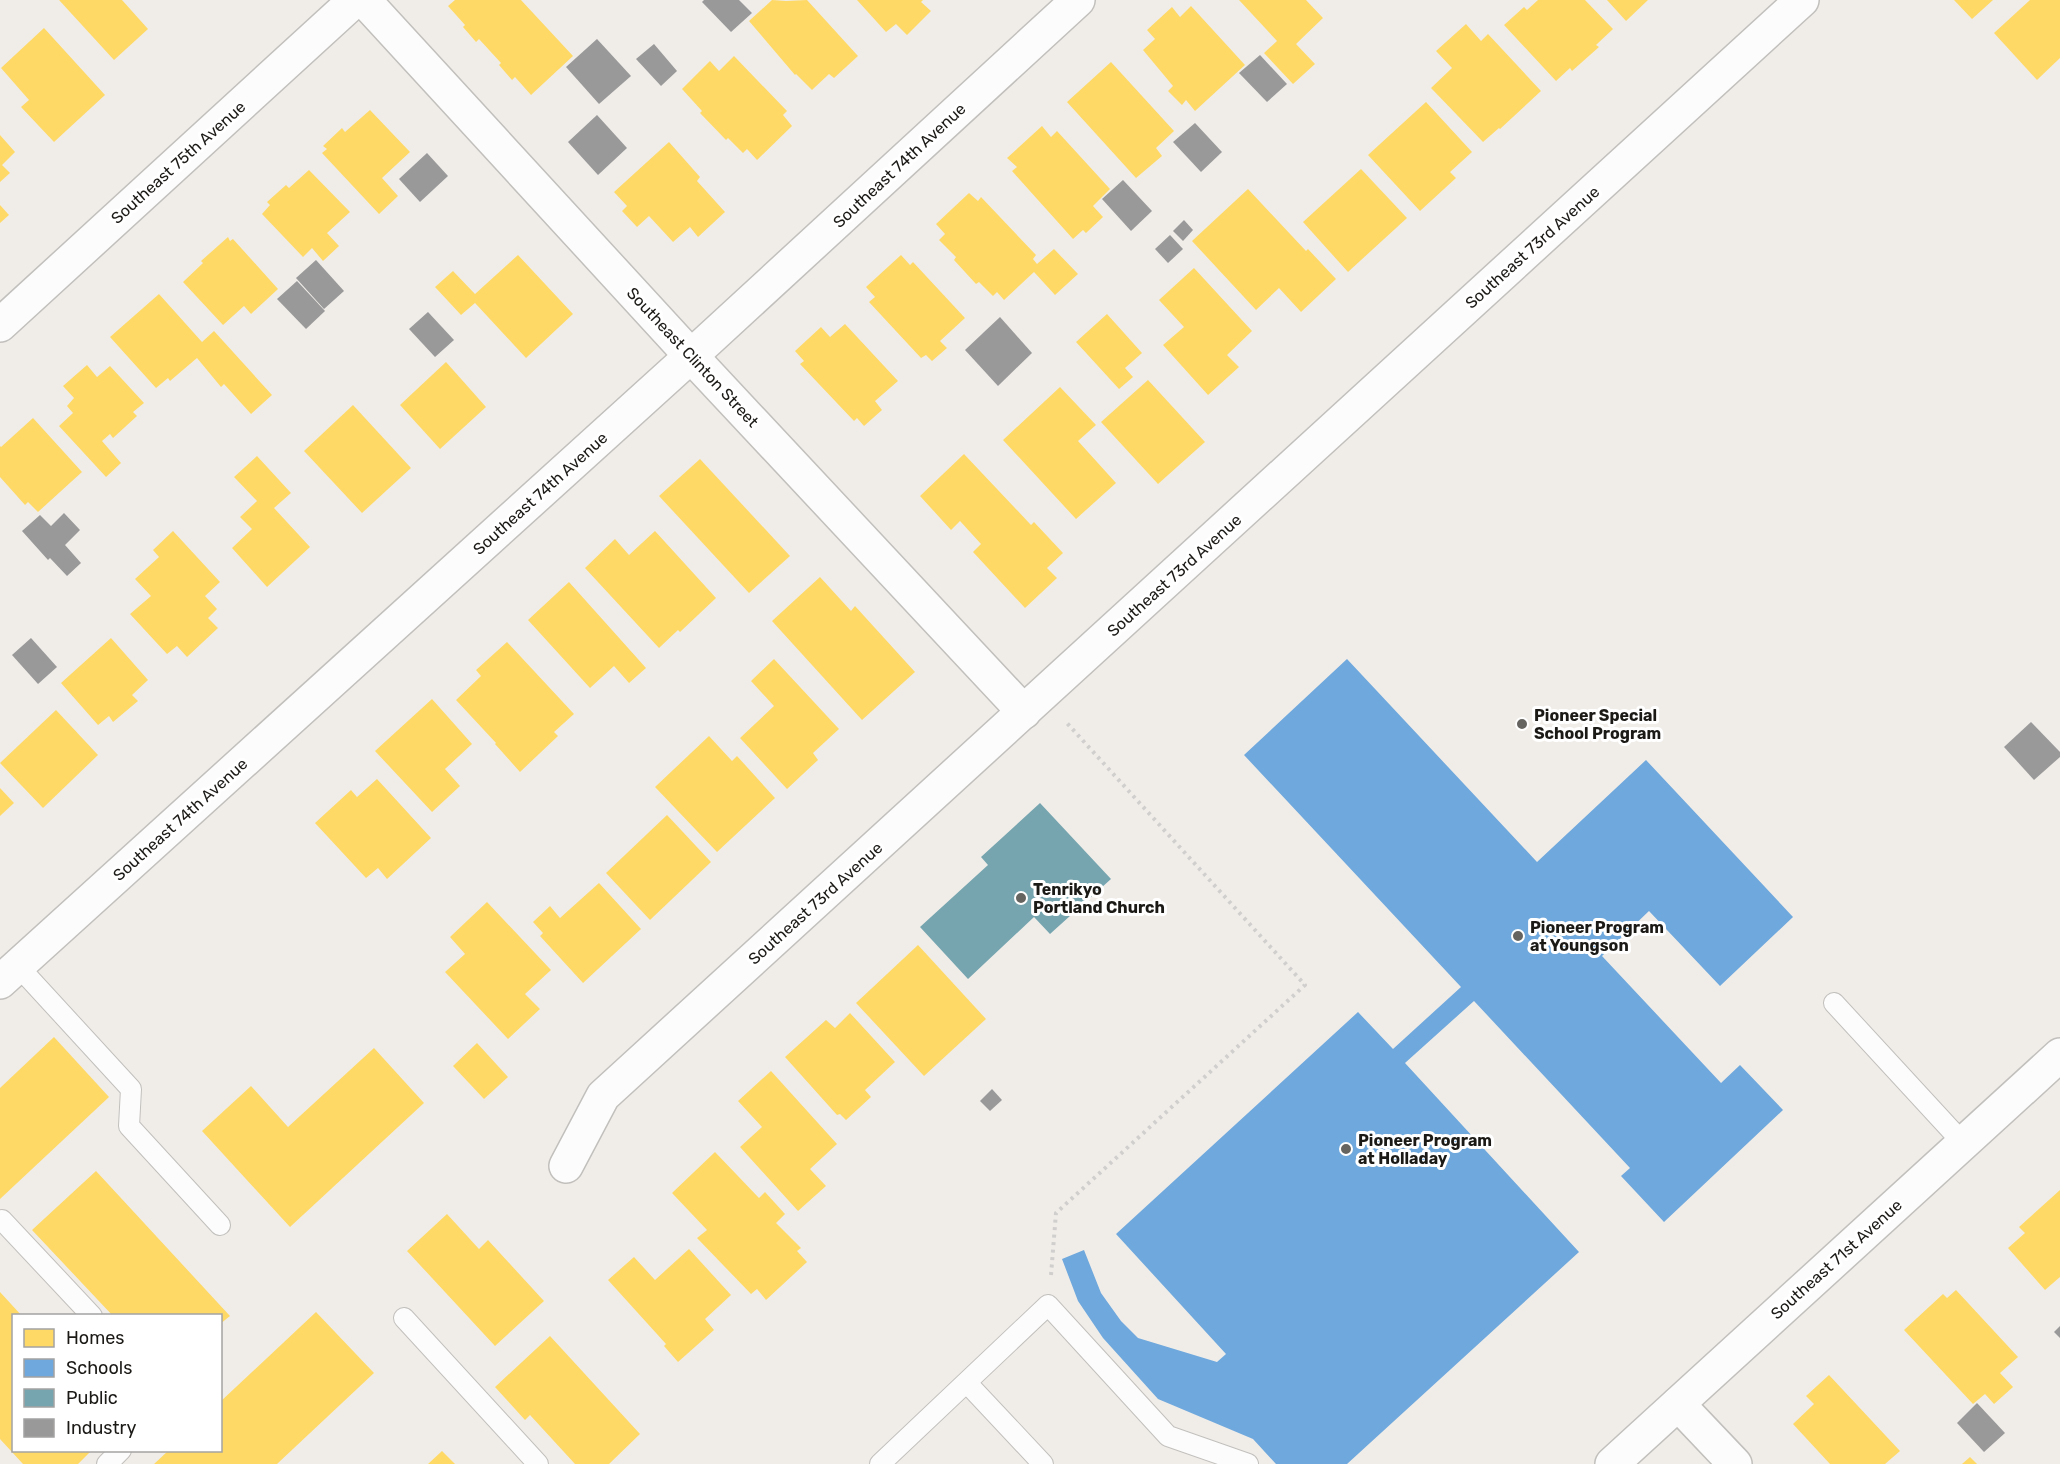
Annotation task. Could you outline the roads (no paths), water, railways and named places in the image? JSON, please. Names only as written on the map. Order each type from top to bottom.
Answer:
[{"type":"street","name":"Southeast 75th Avenue","points":[[0,325],[355,0]]},
{"type":"street","name":"Southeast Clinton Street","points":[[364,0],[691,356],[1033,704]]},
{"type":"street","name":"Southeast 74th Avenue","points":[[9,974],[691,356],[1078,0]]},
{"type":"street","name":"Southeast 73rd Avenue","points":[[566,1166],[603,1096],[1802,0]]},
{"type":"street","name":"Southeast 71st Avenue","points":[[1612,1464],[2060,1055]]},
{"type":"street","points":[[1678,1404],[1735,1464]]},
{"type":"lane","points":[[9,974],[131,1089],[129,1126],[220,1225]]},
{"type":"lane","points":[[1834,1003],[1964,1143]]},
{"type":"lane","points":[[0,1222],[2,1220],[90,1314]]},
{"type":"lane","points":[[889,1461],[1048,1305],[1168,1436],[1248,1464]]},
{"type":"lane","points":[[404,1318],[538,1464]]},
{"type":"lane","points":[[967,1383],[1042,1464]]},
{"type":"lane","points":[[107,1464],[119,1452]]},
{"type":"place","name":"Pioneer Special School Program","points":[[1522,724]]},
{"type":"place","name":"Tenrikyo Portland Church","points":[[1021,898]]},
{"type":"place","name":"Pioneer Program at Youngson","points":[[1518,936]]},
{"type":"place","name":"Pioneer Program at Holladay","points":[[1346,1149]]}]
